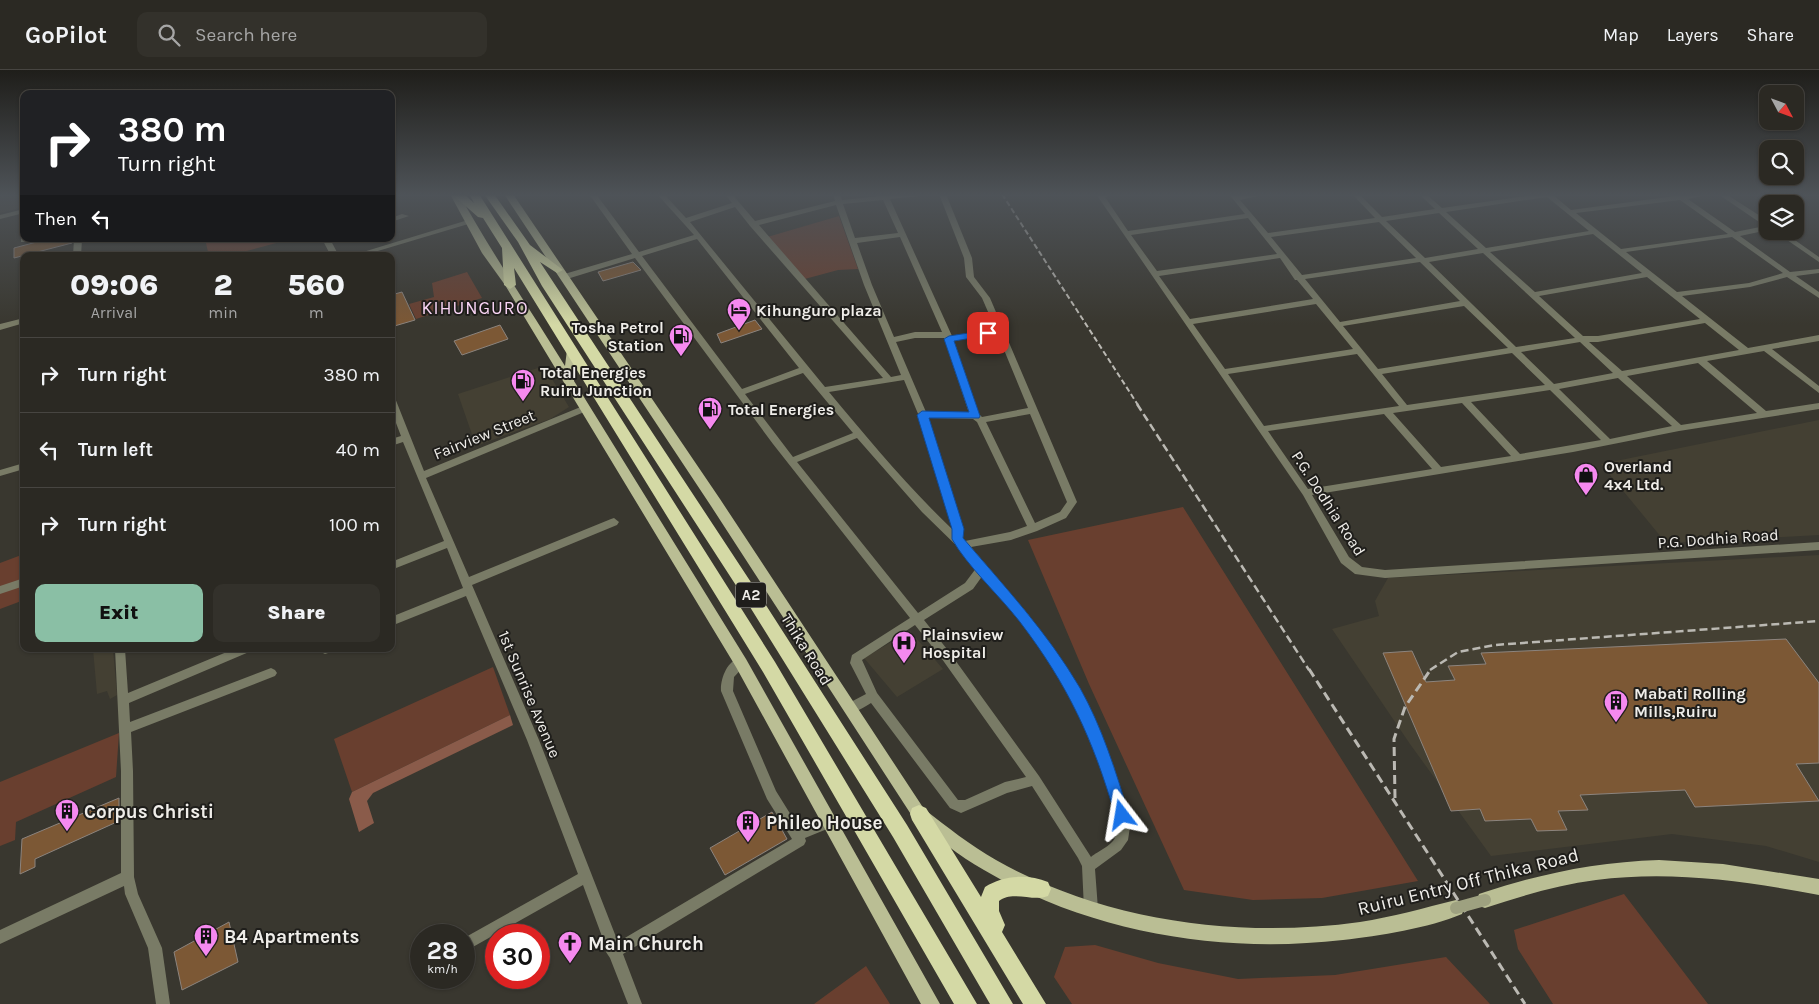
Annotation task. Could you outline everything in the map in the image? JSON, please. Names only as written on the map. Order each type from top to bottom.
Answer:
[{"type":"highway","name":"Thika Road","points":[[504,238],[506,247],[769,668],[966,1004]]},
{"type":"highway","name":"Thika Road","points":[[520,238],[548,286],[756,603],[900,832],[1002,1004]]},
{"type":"highway","points":[[523,242],[561,273]]},
{"type":"highway","points":[[506,247],[510,285]]},
{"type":"highway","points":[[918,814],[1035,1004]]},
{"type":"highway","points":[[1035,1004],[988,912],[987,904],[989,896],[998,889],[1016,885],[1041,889]]},
{"type":"main road","points":[[479,238],[586,408],[741,664],[828,823],[931,1004]]},
{"type":"main road","name":"Thika Road","points":[[529,238],[561,273],[642,391],[851,708],[918,814]]},
{"type":"main road","points":[[569,382],[571,352]]},
{"type":"main road","name":"Ruiru Entry Off Thika Road","points":[[918,814],[967,851],[1002,872],[1091,910],[1174,930],[1246,937],[1360,930],[1456,908],[1562,878],[1661,866],[1741,873],[1819,887]]},
{"type":"street","points":[[368,252],[417,238]]},
{"type":"street","points":[[625,238],[792,462],[917,618],[1036,780],[1083,854],[1088,866],[1091,910]]},
{"type":"street","points":[[561,273],[638,254],[694,238]]},
{"type":"street","points":[[700,238],[859,434],[938,522],[960,542],[1024,617],[1056,662],[1082,704],[1108,767],[1122,815],[1124,834],[1117,846],[1088,866]]},
{"type":"street","points":[[765,238],[889,380]]},
{"type":"street","points":[[851,238],[868,285],[922,415],[954,514],[960,542]]},
{"type":"street","points":[[852,241],[876,238]]},
{"type":"street","points":[[903,238],[948,337],[978,418],[1033,528]]},
{"type":"street","points":[[960,238],[968,258],[970,277],[986,298],[1072,502],[1063,515],[1011,536],[960,542]]},
{"type":"street","name":"P.G. Dodhia Road","points":[[1130,238],[1263,429],[1306,493],[1345,560],[1352,567],[1368,573],[1819,546]]},
{"type":"street","points":[[1266,238],[1404,408]]},
{"type":"street","points":[[1399,238],[1608,442]]},
{"type":"street","points":[[1470,238],[1679,428]]},
{"type":"street","points":[[1298,278],[1487,252],[1517,244],[1558,238]]},
{"type":"street","points":[[1601,238],[1746,351]]},
{"type":"street","points":[[1619,251],[1709,238]]},
{"type":"street","points":[[1738,238],[1819,296]]},
{"type":"street","points":[[1790,240],[1819,260]]},
{"type":"street","points":[[1809,254],[1819,252]]},
{"type":"street","points":[[1155,274],[1281,256]]},
{"type":"street","points":[[1675,295],[1750,285],[1789,274],[1819,271]]},
{"type":"street","points":[[1534,295],[1648,274]]},
{"type":"street","points":[[1189,322],[1318,301]]},
{"type":"street","points":[[1337,325],[1466,302]]},
{"type":"street","points":[[1376,372],[1583,339],[1598,339],[1706,320]]},
{"type":"street","points":[[0,327],[20,321]]},
{"type":"street","points":[[892,340],[914,335],[948,337],[1000,330]]},
{"type":"street","points":[[1263,429],[1385,410],[1552,388],[1819,338]]},
{"type":"street","points":[[1764,347],[1819,390]]},
{"type":"street","points":[[1223,372],[1358,351]]},
{"type":"street","points":[[1699,360],[1765,415]]},
{"type":"street","points":[[740,393],[805,369]]},
{"type":"street","points":[[823,390],[906,376]]},
{"type":"street","points":[[1464,400],[1518,458]]},
{"type":"street","points":[[1306,493],[1518,458],[1679,428],[1819,406]]},
{"type":"street","name":"1st Sunrise Avenue","points":[[395,408],[421,476],[533,740],[613,952],[636,1004]]},
{"type":"street","name":"Fairview Street","points":[[421,476],[586,408]]},
{"type":"street","points":[[922,415],[978,418],[1033,410]]},
{"type":"street","points":[[1385,410],[1439,471]]},
{"type":"street","points":[[792,462],[859,434]]},
{"type":"street","points":[[395,442],[407,437]]},
{"type":"street","points":[[0,473],[20,467]]},
{"type":"street","points":[[938,522],[954,514]]},
{"type":"street","points":[[395,620],[614,522]]},
{"type":"street","points":[[395,564],[449,543]]},
{"type":"street","points":[[982,568],[968,586],[959,593],[856,658],[859,670],[873,696],[954,804],[961,807],[1005,788],[1036,780]]},
{"type":"street","points":[[0,590],[20,583]]},
{"type":"street","points":[[120,652],[125,729],[128,877],[132,894],[155,948],[163,1004]]},
{"type":"street","points":[[123,700],[238,652]]},
{"type":"street","points":[[613,952],[800,841],[771,795],[727,691],[726,684],[730,672],[741,664]]},
{"type":"street","points":[[125,729],[271,673]]},
{"type":"street","points":[[851,708],[873,696]]},
{"type":"street","points":[[796,836],[828,823]]},
{"type":"street","points":[[0,937],[128,877]]},
{"type":"street","points":[[475,939],[585,877]]},
{"type":"shaded area","points":[[764,238],[847,238],[858,269],[838,270],[801,280]]},
{"type":"shaded area","points":[[206,242],[280,242],[243,252],[208,252]]},
{"type":"shaded area","points":[[467,272],[482,298],[416,319],[409,304],[434,297],[432,283]]},
{"type":"shaded area","points":[[544,366],[569,407],[550,419],[476,446],[458,394]]},
{"type":"shaded area","points":[[1819,420],[1819,535],[1666,543],[1601,464]]},
{"type":"shaded area","points":[[1183,507],[1418,881],[1322,898],[1253,900],[1184,890],[1089,684],[1028,540]]},
{"type":"shaded area","points":[[1819,555],[1819,862],[1766,846],[1672,834],[1491,856],[1410,744],[1332,629],[1379,616],[1375,601],[1388,578]]},
{"type":"shaded area","points":[[20,556],[20,602],[0,609],[0,563]]},
{"type":"shaded area","name":"Plainsview Hospital","points":[[910,631],[943,669],[897,697],[864,658]]},
{"type":"shaded area","points":[[93,652],[113,652],[117,695],[110,699],[107,691],[97,694]]},
{"type":"shaded area","points":[[493,667],[510,715],[352,792],[334,739]]},
{"type":"shaded area","points":[[510,715],[513,725],[373,793],[367,801],[374,823],[359,832],[349,799],[352,792]]},
{"type":"shaded area","points":[[119,733],[116,777],[16,822],[15,840],[0,846],[0,782]]},
{"type":"shaded area","points":[[1624,894],[1708,1004],[1553,1004],[1518,949],[1514,930]]},
{"type":"shaded area","points":[[1095,945],[1158,963],[1238,979],[1335,975],[1446,957],[1490,1004],[1072,1004],[1054,977],[1065,947]]},
{"type":"shaded area","points":[[866,966],[890,1004],[814,1004]]},
{"type":"building","points":[[37,242],[72,242],[37,252],[20,252],[20,256],[14,258],[14,248]]},
{"type":"building","points":[[633,262],[641,270],[603,281],[598,272]]},
{"type":"building","points":[[402,292],[415,320],[395,326],[395,294]]},
{"type":"building","name":"Kihunguro plaza","points":[[755,320],[762,329],[721,343],[717,334]]},
{"type":"building","points":[[500,325],[508,339],[462,355],[454,341]]},
{"type":"building","name":"Mabati Rolling Mills,Ruiru","points":[[1786,639],[1819,683],[1819,763],[1796,764],[1819,801],[1695,807],[1685,790],[1580,795],[1588,810],[1558,811],[1567,830],[1537,831],[1531,819],[1485,821],[1480,809],[1451,811],[1383,653],[1412,651],[1426,682],[1455,680],[1448,666],[1486,664],[1481,653]]},
{"type":"building","name":"Corpus Christi","points":[[119,798],[119,821],[35,859],[35,867],[20,874],[22,839]]},
{"type":"building","name":"Phileo House","points":[[772,812],[787,839],[725,875],[710,848]]},
{"type":"building","name":"B4 Apartments","points":[[229,922],[238,962],[182,990],[174,952]]},
{"type":"railway","points":[[1030,238],[1138,405]]},
{"type":"railway","points":[[1137,404],[1309,670]]},
{"type":"railway","points":[[1431,670],[1458,652],[1495,645],[1819,621]]},
{"type":"railway","points":[[1309,669],[1525,1004]]},
{"type":"railway","points":[[1395,798],[1394,739],[1405,707],[1431,670]]},
{"type":"place","name":"Kihunguro plaza","points":[[739,331]]},
{"type":"place","name":"Tosha Petrol Station","points":[[681,357]]},
{"type":"place","name":"Total Energies Ruiru Junction","points":[[523,402]]},
{"type":"place","name":"Total Energies","points":[[710,430]]},
{"type":"place","name":"Overland 4x4 Ltd.","points":[[1586,496]]},
{"type":"place","name":"Plainsview Hospital","points":[[904,664]]},
{"type":"place","name":"Mabati Rolling Mills,Ruiru","points":[[1616,723]]},
{"type":"place","name":"Corpus Christi","points":[[67,832]]},
{"type":"place","name":"Phileo House","points":[[748,843]]},
{"type":"place","name":"B4 Apartments","points":[[206,957]]},
{"type":"place","name":"Main Church","points":[[570,964]]},
{"type":"district","name":"KIHUNGURO","points":[[475,308]]},
{"type":"route","points":[[988,333],[949,339],[975,416],[922,415],[958,529],[958,539],[1024,617],[1076,693],[1108,767],[1122,815]]}]
